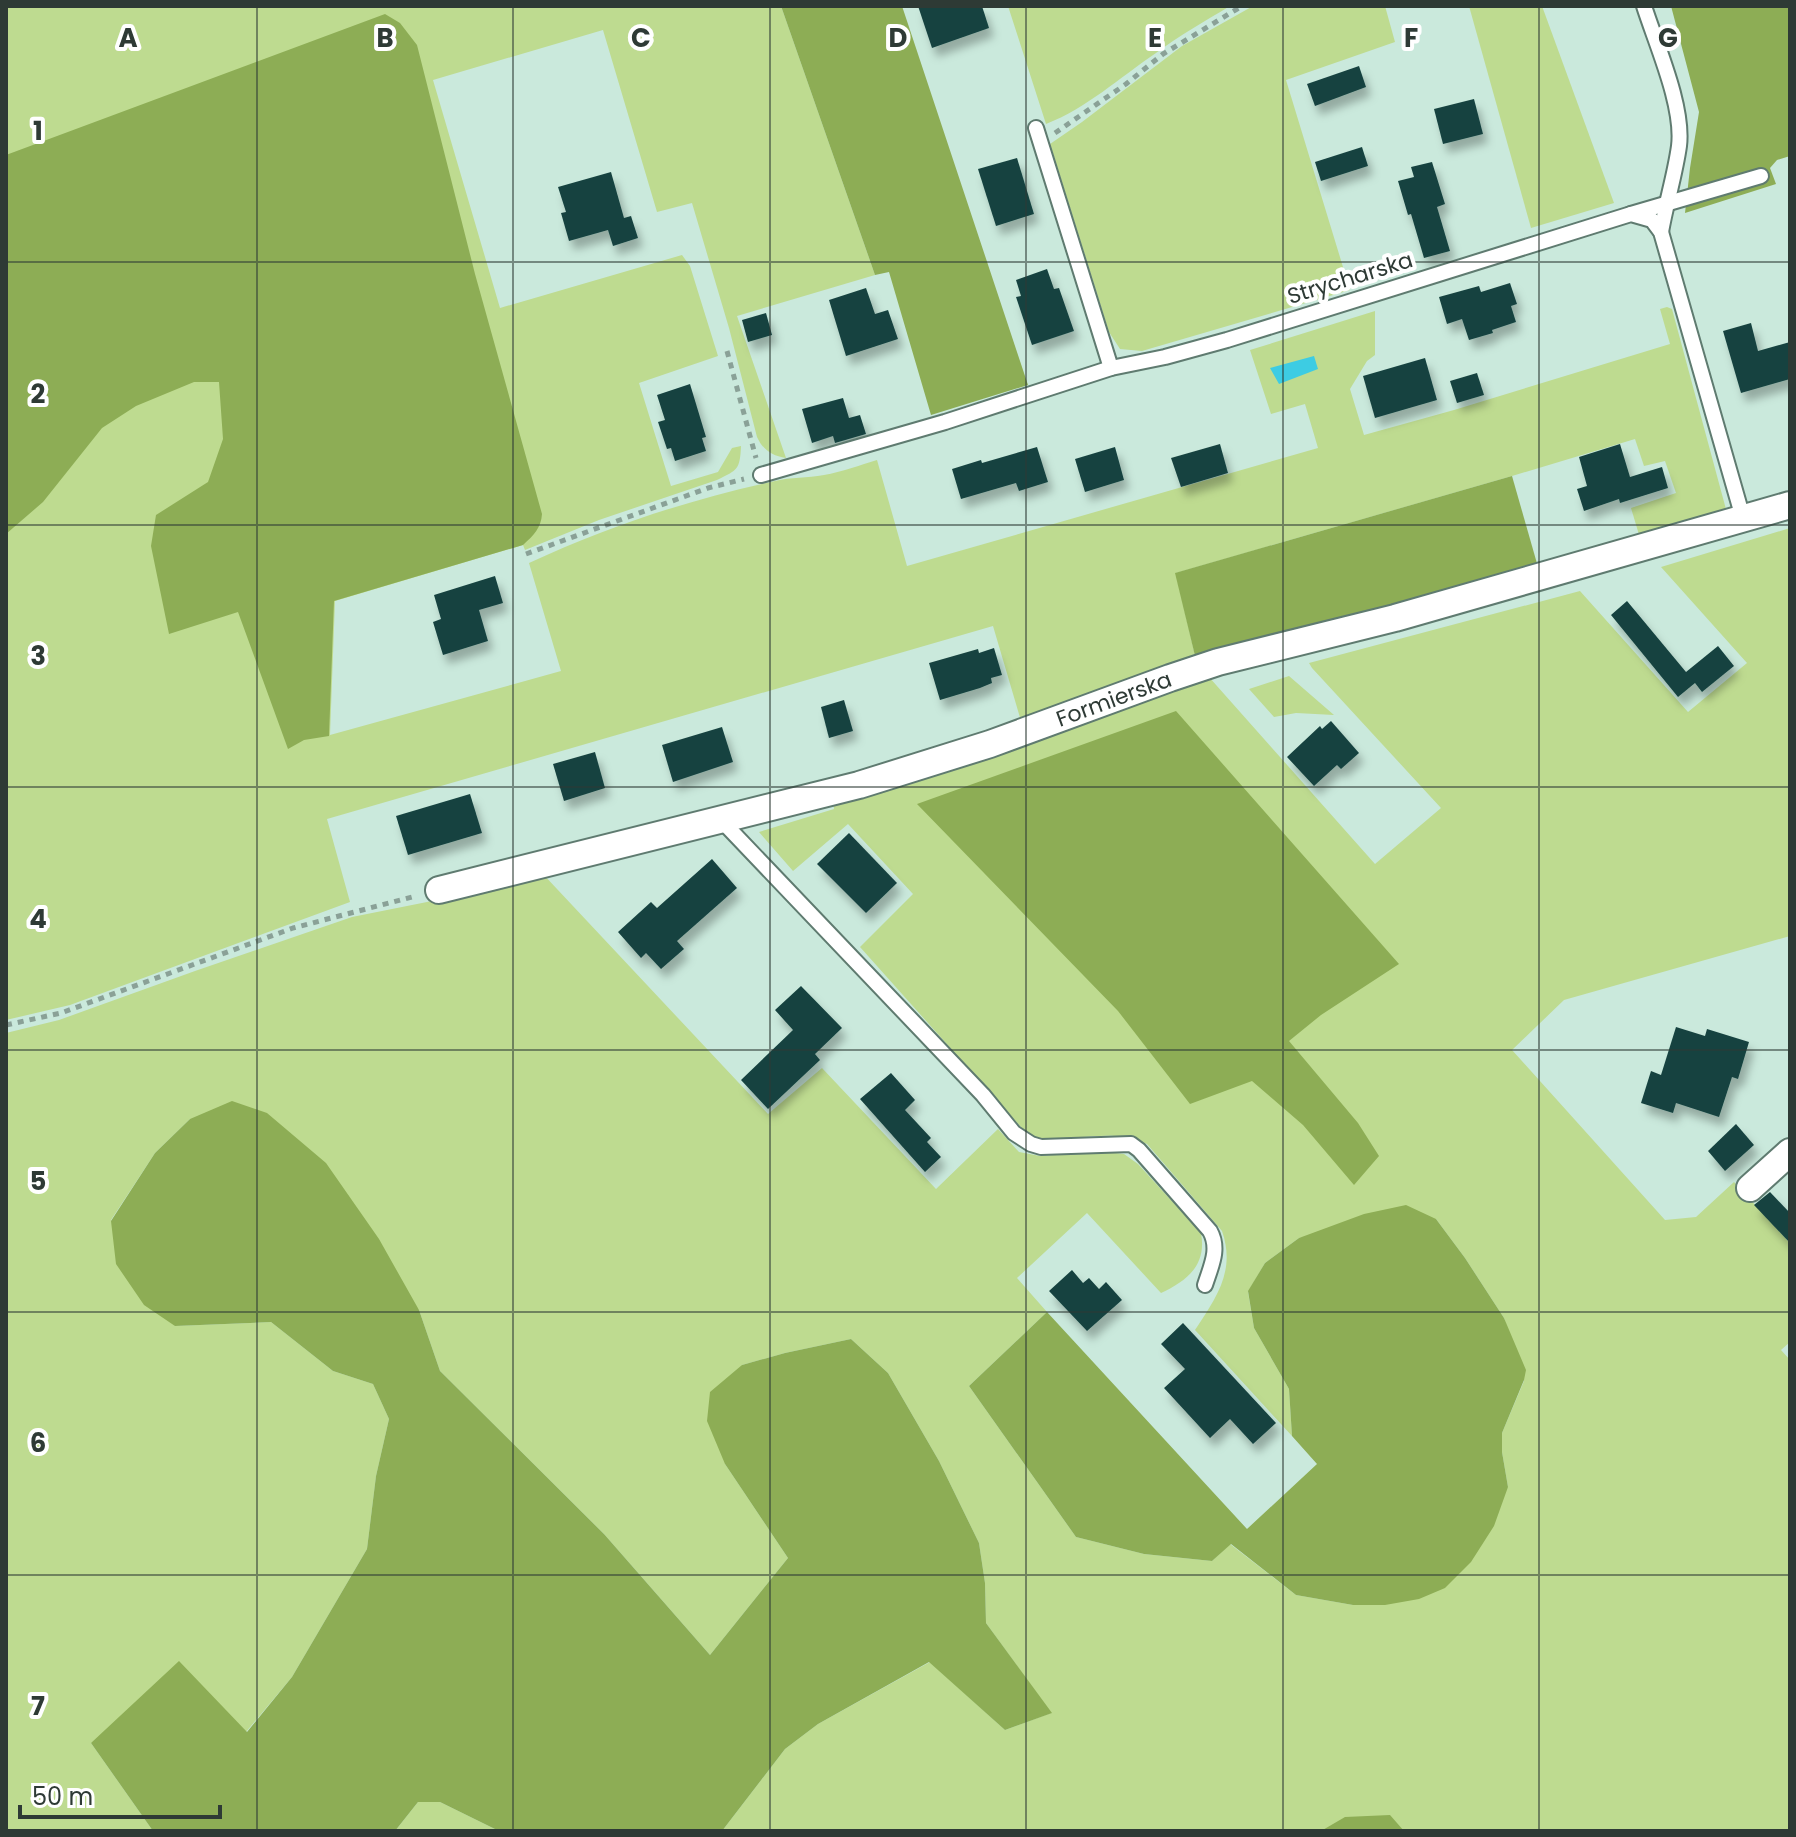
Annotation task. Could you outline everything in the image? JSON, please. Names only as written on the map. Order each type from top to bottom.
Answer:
[{"type":"street","name":"Formierska","points":[[439,890],[920,767],[1218,662],[1395,618],[1790,505]]},
{"type":"street","points":[[1750,1188],[1790,1152]]},
{"type":"lane","points":[[1644,6],[1679,120],[1679,144],[1661,232]]},
{"type":"lane","points":[[1038,135],[1111,368]]},
{"type":"lane","name":"Strycharska","points":[[761,475],[958,418],[1111,368],[1227,340],[1761,176]]},
{"type":"lane","points":[[1631,214],[1652,220],[1661,232],[1743,518]]},
{"type":"lane","points":[[720,819],[983,1095],[1014,1133],[1041,1147],[1131,1144],[1139,1150],[1210,1231],[1215,1241],[1215,1253],[1205,1285]]},
{"type":"path","points":[[1038,135],[1091,110],[1163,54],[1242,6]]},
{"type":"path","points":[[526,554],[708,488],[761,475],[727,351]]},
{"type":"path","points":[[6,1025],[61,1013],[293,928],[439,890]]},
{"type":"green space","points":[[6,6],[781,6],[875,275],[737,316],[786,458],[768,452],[757,437],[692,203],[657,212],[603,30],[433,80],[500,308],[682,255],[690,266],[718,356],[639,383],[671,486],[718,472],[732,448],[741,446],[740,460],[734,471],[717,480],[599,520],[525,550],[523,545],[335,601],[330,735],[561,671],[529,563],[680,505],[781,480],[831,474],[877,460],[907,566],[1318,448],[1305,404],[1271,414],[1250,350],[1375,311],[1375,355],[1367,361],[1350,389],[1364,435],[1670,344],[1660,309],[1672,309],[1727,513],[1640,538],[1631,508],[1676,493],[1665,461],[1644,466],[1635,439],[1176,573],[1196,660],[1021,721],[993,626],[327,819],[350,902],[70,1005],[6,1020]]},
{"type":"green space","points":[[781,6],[902,6],[1028,385],[931,415],[889,272],[875,275]]},
{"type":"green space","points":[[1008,6],[1230,6],[1089,101],[1046,124]]},
{"type":"green space","points":[[1253,6],[1385,6],[1395,42],[1286,80],[1350,290],[1142,351],[1120,349],[1109,332],[1050,144],[1182,46]]},
{"type":"green space","points":[[1469,6],[1542,6],[1614,203],[1531,228]]},
{"type":"green space","points":[[1671,6],[1790,6],[1790,156],[1777,160],[1770,168],[1776,184],[1685,213],[1699,112]]},
{"type":"green space","points":[[385,14],[400,23],[417,45],[475,274],[542,514],[536,531],[523,545],[334,601],[329,736],[304,740],[288,749],[238,612],[169,634],[151,546],[156,515],[208,482],[223,439],[219,382],[194,382],[136,406],[102,428],[43,502],[6,534],[6,155]]},
{"type":"green space","points":[[1512,476],[1538,567],[1196,660],[1175,573]]},
{"type":"green space","points":[[1790,528],[1790,936],[1564,1000],[1512,1050],[1665,1220],[1696,1217],[1734,1182],[1790,1243],[1790,1342],[1781,1350],[1790,1360],[1790,1831],[722,1831],[785,1749],[818,1724],[930,1662],[1005,1730],[1051,1713],[986,1623],[985,1583],[979,1543],[939,1461],[888,1373],[851,1339],[742,1365],[725,1464],[788,1558],[710,1655],[604,1534],[440,1371],[419,1310],[190,1119],[155,1153],[111,1220],[175,1326],[271,1322],[333,1371],[373,1384],[389,1419],[376,1476],[367,1549],[292,1677],[246,1732],[91,1743],[153,1831],[6,1831],[6,1033],[59,1020],[352,917],[542,873],[768,1114],[822,1068],[936,1189],[998,1129],[1019,1152],[1040,1156],[1100,1151],[1124,1154],[1138,1164],[1201,1233],[1201,1254],[1193,1270],[1161,1293],[1087,1213],[1017,1278],[1047,1312],[969,1386],[1076,1537],[1144,1554],[1212,1561],[1230,1544],[1296,1595],[1353,1605],[1508,1487],[1502,1433],[1524,1381],[1504,1318],[1436,1219],[1299,1238],[1265,1263],[1248,1292],[1254,1328],[1289,1389],[1292,1436],[1195,1330],[1222,1284],[1227,1259],[1226,1245],[1222,1231],[1147,1144],[1117,1136],[1059,1139],[1029,1136],[860,947],[913,894],[848,824],[793,871],[759,832],[834,809],[833,801],[1209,677],[1375,864],[1441,808],[1309,663],[1580,591],[1688,712],[1747,663],[1661,567]]},
{"type":"green space","points":[[1289,676],[1334,715],[1296,713],[1274,717],[1249,689]]},
{"type":"green space","points":[[1176,711],[1399,964],[1321,1015],[1289,1041],[1358,1123],[1379,1156],[1354,1185],[1303,1125],[1252,1081],[1190,1104],[1118,1011],[917,804]]},
{"type":"green space","points":[[232,1101],[267,1113],[326,1163],[379,1239],[419,1310],[440,1371],[604,1534],[710,1655],[788,1558],[725,1464],[707,1421],[710,1392],[742,1365],[851,1339],[888,1373],[939,1461],[979,1543],[985,1583],[986,1623],[1052,1713],[1005,1730],[929,1662],[818,1724],[785,1749],[722,1831],[499,1831],[440,1802],[418,1802],[395,1831],[153,1831],[91,1743],[179,1661],[247,1732],[292,1677],[367,1549],[376,1476],[389,1419],[373,1384],[333,1371],[271,1322],[175,1326],[144,1305],[116,1264],[111,1221],[155,1153],[190,1119]]},
{"type":"green space","points":[[1406,1205],[1436,1219],[1465,1258],[1504,1318],[1526,1370],[1502,1433],[1508,1487],[1494,1526],[1471,1562],[1445,1588],[1419,1599],[1385,1605],[1353,1605],[1296,1595],[1231,1544],[1212,1561],[1144,1554],[1076,1537],[969,1386],[1047,1312],[1247,1529],[1317,1464],[1292,1436],[1289,1389],[1254,1328],[1248,1291],[1265,1263],[1299,1238],[1364,1214]]},
{"type":"green space","points":[[418,1802],[440,1802],[499,1831],[395,1831]]},
{"type":"green space","points":[[1390,1815],[1404,1831],[1321,1831],[1345,1817]]},
{"type":"water","points":[[1314,356],[1318,369],[1279,384],[1270,368]]},
{"type":"building","points":[[918,6],[982,6],[989,28],[932,48]]},
{"type":"building","points":[[1359,66],[1366,87],[1315,106],[1307,84]]},
{"type":"building","points":[[1474,99],[1483,134],[1443,144],[1434,109]]},
{"type":"building","points":[[1362,147],[1368,166],[1321,181],[1315,162]]},
{"type":"building","points":[[1017,158],[1034,214],[996,226],[978,169]]},
{"type":"building","points":[[1432,162],[1445,204],[1437,207],[1450,251],[1424,258],[1398,181],[1414,177],[1411,167]]},
{"type":"building","points":[[611,172],[624,218],[631,216],[638,238],[613,246],[608,230],[569,241],[561,213],[566,212],[558,187]]},
{"type":"building","points":[[1047,269],[1054,289],[1059,288],[1074,331],[1032,345],[1016,297],[1021,296],[1016,280]]},
{"type":"building","points":[[1510,283],[1517,304],[1511,306],[1516,322],[1469,340],[1462,319],[1447,324],[1439,297],[1479,286],[1481,292]]},
{"type":"building","points":[[866,288],[875,314],[888,310],[898,339],[846,356],[829,300]]},
{"type":"building","points":[[766,313],[772,335],[748,342],[742,320]]},
{"type":"building","points":[[1751,323],[1758,351],[1790,342],[1790,379],[1741,393],[1723,331]]},
{"type":"building","points":[[1425,358],[1437,400],[1375,418],[1363,376]]},
{"type":"building","points":[[1477,373],[1484,395],[1457,403],[1450,381]]},
{"type":"building","points":[[690,384],[706,437],[702,438],[706,451],[675,461],[671,448],[667,449],[658,422],[665,420],[657,395]]},
{"type":"building","points":[[843,398],[849,418],[860,415],[866,434],[835,443],[833,436],[812,443],[802,409]]},
{"type":"building","points":[[1220,444],[1228,473],[1181,487],[1171,458]]},
{"type":"building","points":[[1620,444],[1630,477],[1662,467],[1668,488],[1584,511],[1577,489],[1587,486],[1579,457]]},
{"type":"building","points":[[1037,447],[1048,482],[1019,491],[1016,483],[961,499],[952,469]]},
{"type":"building","points":[[1115,447],[1124,480],[1085,492],[1075,459]]},
{"type":"building","points":[[495,576],[503,603],[479,610],[488,641],[443,655],[433,622],[441,619],[434,595]]},
{"type":"building","points":[[1627,601],[1686,672],[1718,646],[1734,666],[1702,692],[1695,683],[1678,697],[1611,615]]},
{"type":"building","points":[[994,648],[1002,675],[991,678],[992,683],[980,688],[940,700],[929,663],[978,649],[979,653]]},
{"type":"building","points":[[844,700],[853,731],[829,738],[821,707]]},
{"type":"building","points":[[1331,721],[1359,753],[1341,769],[1337,765],[1314,786],[1287,757],[1320,726],[1322,729]]},
{"type":"building","points":[[722,727],[733,762],[673,782],[662,745]]},
{"type":"building","points":[[595,752],[605,788],[564,801],[553,764]]},
{"type":"building","points":[[470,794],[482,833],[408,855],[396,816]]},
{"type":"building","points":[[849,833],[897,883],[866,913],[817,864]]},
{"type":"building","points":[[712,859],[737,888],[677,941],[684,949],[661,969],[646,953],[641,958],[618,932],[651,902],[657,908]]},
{"type":"building","points":[[801,986],[842,1028],[815,1054],[820,1060],[768,1109],[741,1080],[793,1030],[775,1010]]},
{"type":"building","points":[[1676,1027],[1705,1036],[1707,1029],[1749,1042],[1738,1079],[1732,1077],[1719,1117],[1676,1103],[1673,1113],[1641,1103],[1651,1071],[1661,1075]]},
{"type":"building","points":[[891,1073],[915,1100],[905,1110],[931,1138],[927,1142],[941,1157],[925,1172],[860,1099]]},
{"type":"building","points":[[1736,1124],[1754,1145],[1725,1171],[1708,1151]]},
{"type":"building","points":[[1770,1192],[1790,1213],[1790,1243],[1754,1205]]},
{"type":"building","points":[[1072,1270],[1083,1283],[1089,1278],[1099,1289],[1106,1282],[1122,1300],[1087,1331],[1049,1291]]},
{"type":"building","points":[[1183,1323],[1276,1423],[1253,1444],[1230,1419],[1210,1438],[1164,1388],[1185,1369],[1161,1344]]}]
